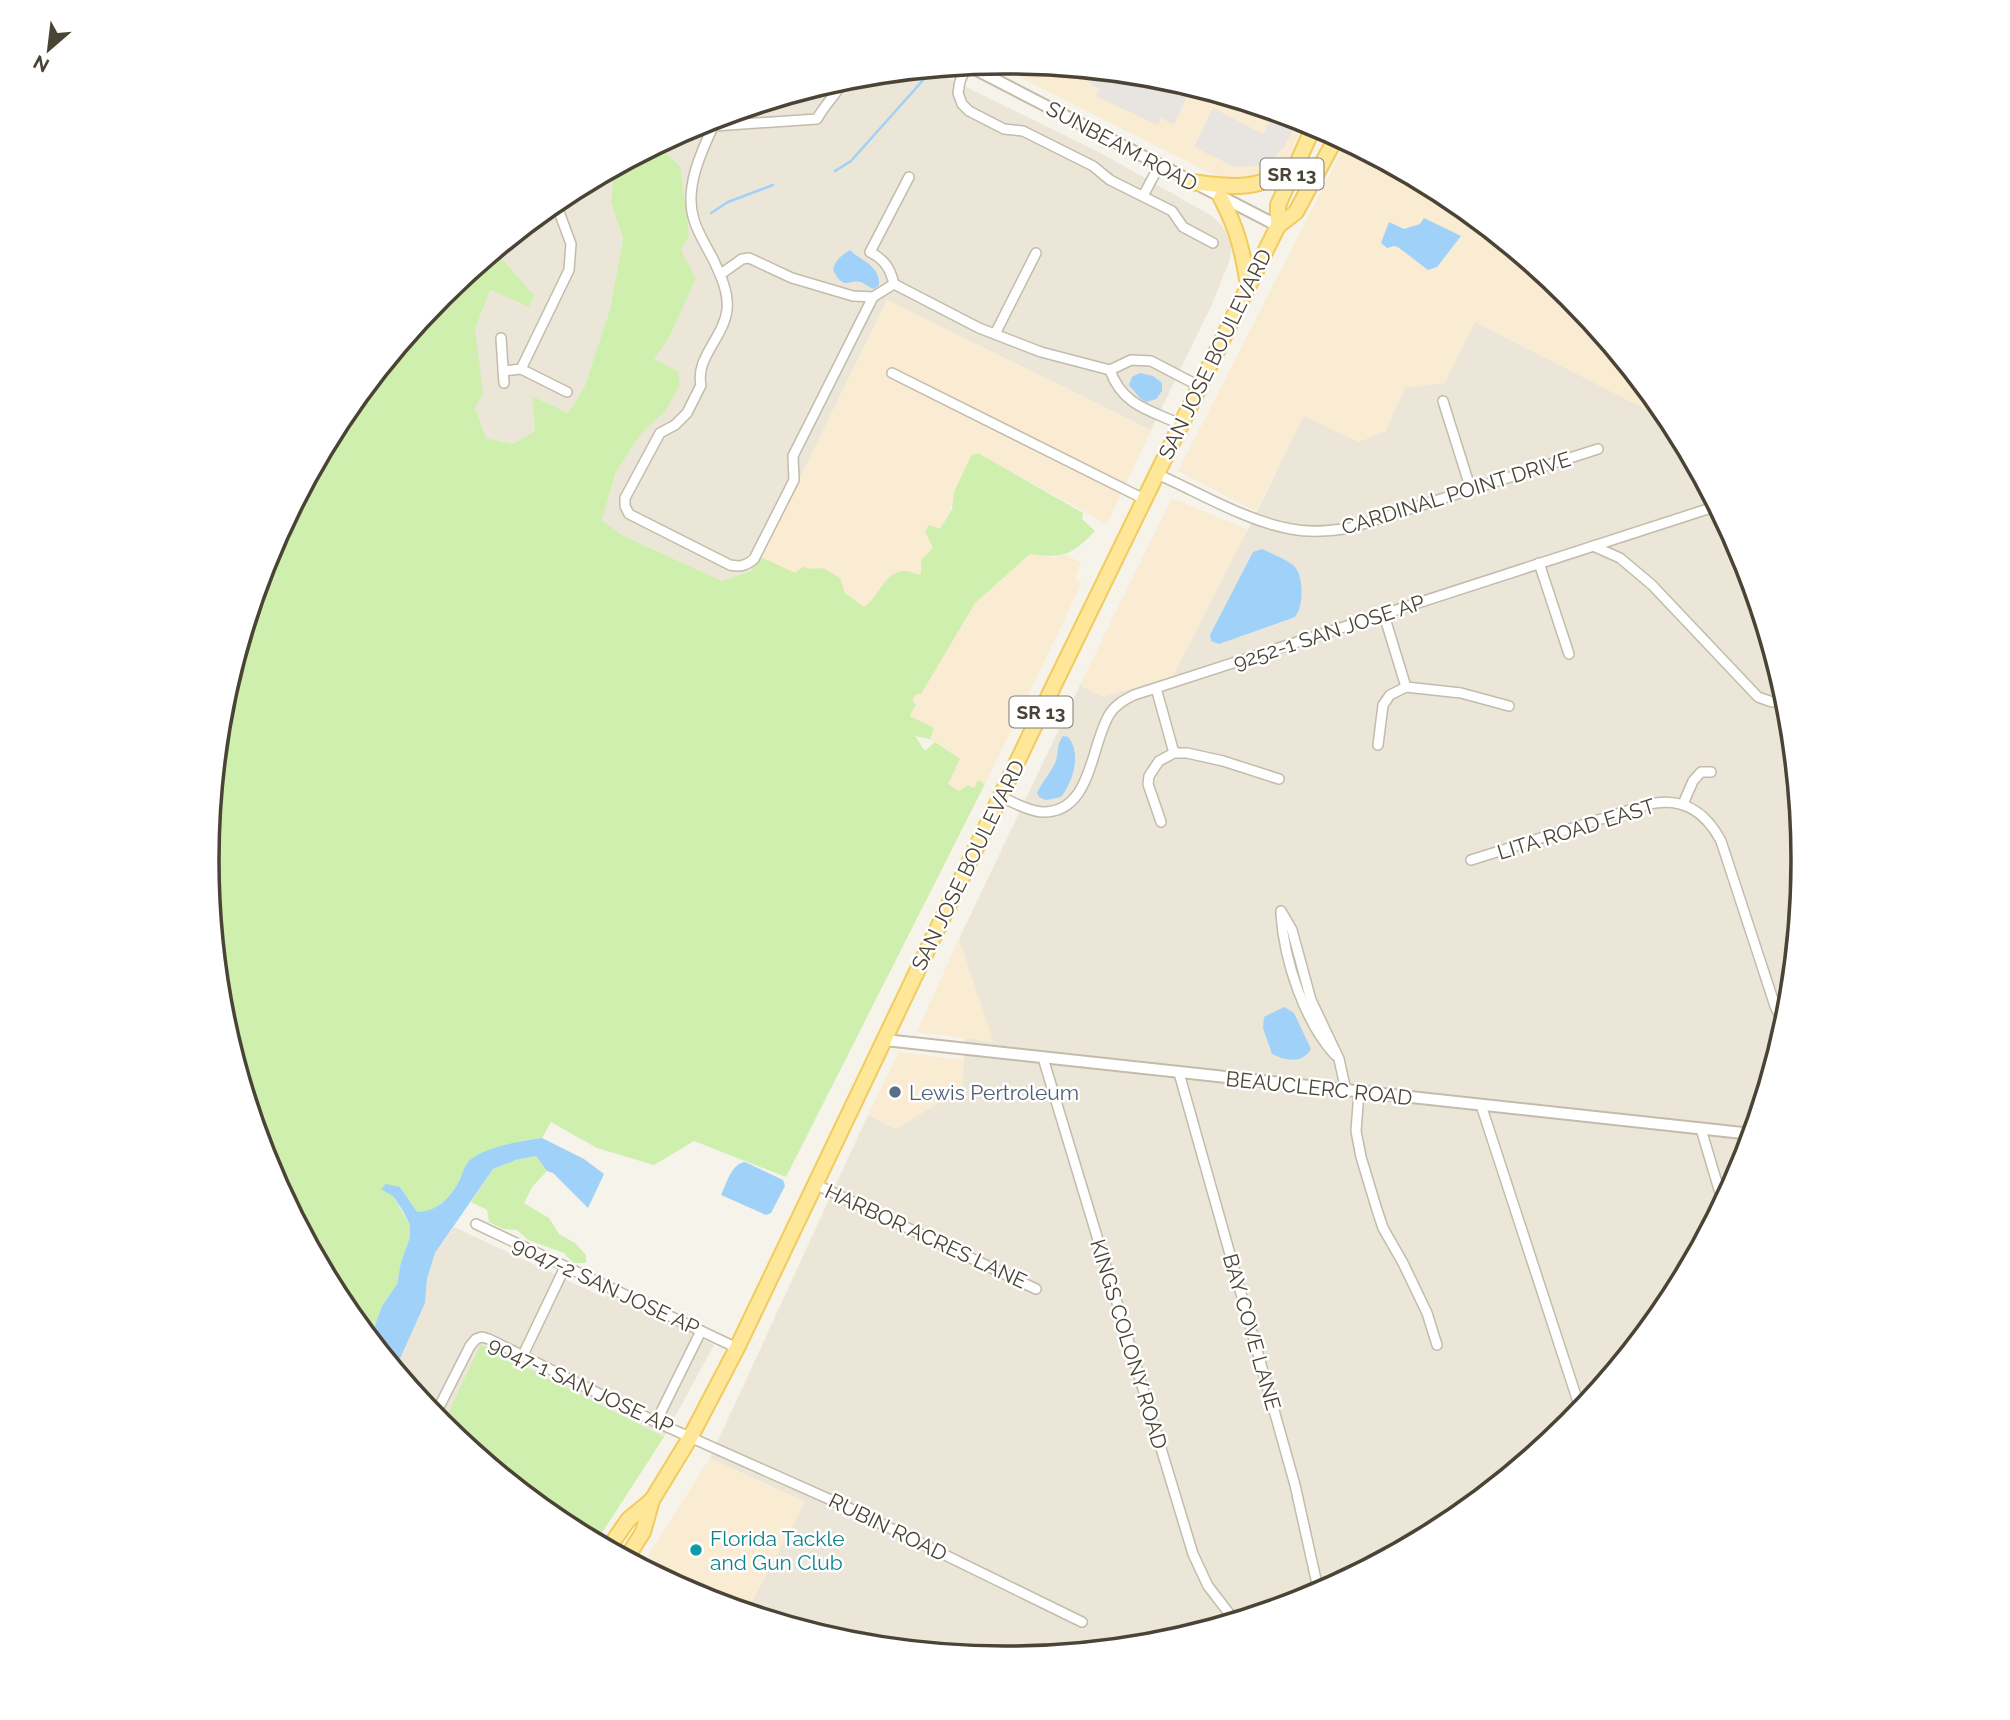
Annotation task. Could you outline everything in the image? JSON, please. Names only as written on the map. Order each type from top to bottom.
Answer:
[{"type":"main road","name":"SAN JOSE BOULEVARD","points":[[1278,226],[1278,205],[1310,135]]},
{"type":"main road","name":"SAN JOSE BOULEVARD","points":[[631,1551],[643,1532],[652,1500],[691,1436],[737,1348],[1248,286],[1278,226],[1296,212],[1332,145]]},
{"type":"main road","points":[[1191,182],[1242,187],[1259,185],[1296,165]]},
{"type":"main road","points":[[1221,198],[1241,243],[1248,286]]},
{"type":"main road","name":"SAN JOSE BOULEVARD","points":[[613,1542],[628,1520],[652,1500]]},
{"type":"street","name":"SUNBEAM ROAD","points":[[985,74],[1278,226]]},
{"type":"street","points":[[963,75],[958,93],[962,104],[969,111],[1004,129],[1023,131],[1093,166],[1110,180],[1172,211],[1183,227],[1213,243]]},
{"type":"street","points":[[737,121],[817,119],[824,106],[838,92]]},
{"type":"street","points":[[712,130],[697,164],[692,185],[691,210],[694,222],[721,274],[727,313],[699,373],[701,385],[687,413],[675,425],[660,433],[625,498],[625,506],[636,519],[730,565],[738,567],[754,559],[794,480],[793,456],[873,297],[894,284]]},
{"type":"street","points":[[1143,196],[1159,166]]},
{"type":"street","points":[[909,177],[870,252],[886,263],[894,284],[995,334],[1070,361],[1110,370],[1131,360],[1151,361],[1199,386]]},
{"type":"street","points":[[521,369],[569,270],[571,244],[559,212]]},
{"type":"street","points":[[995,334],[1036,253]]},
{"type":"street","points":[[721,274],[742,259],[749,258],[816,286],[853,296],[873,297]]},
{"type":"street","points":[[501,338],[504,383]]},
{"type":"street","points":[[503,371],[521,369],[567,392]]},
{"type":"street","points":[[1110,370],[1115,385],[1131,401],[1180,424]]},
{"type":"street","points":[[892,373],[1144,499]]},
{"type":"street","points":[[1443,401],[1471,490]]},
{"type":"street","name":"CARDINAL POINT DRIVE","points":[[1157,474],[1269,524],[1312,531],[1350,528],[1598,449]]},
{"type":"street","name":"9252-1 SAN JOSE AP","points":[[1000,797],[1041,812],[1065,807],[1074,799],[1083,784],[1109,715],[1123,700],[1708,509]]},
{"type":"street","points":[[1593,547],[1619,558],[1652,585],[1758,697],[1775,702]]},
{"type":"street","points":[[1539,563],[1569,654]]},
{"type":"street","points":[[1384,615],[1406,687]]},
{"type":"street","points":[[1378,745],[1383,705],[1390,695],[1406,687],[1461,693],[1509,706]]},
{"type":"street","points":[[1156,688],[1174,753]]},
{"type":"street","points":[[1161,822],[1148,784],[1149,775],[1159,761],[1174,753],[1223,761],[1279,779]]},
{"type":"street","points":[[1710,772],[1701,772],[1693,781],[1683,804],[1708,821],[1721,841],[1777,1009]]},
{"type":"street","name":"LITA ROAD EAST","points":[[1471,860],[1648,804],[1683,804]]},
{"type":"street","points":[[1302,983],[1292,930],[1281,911],[1282,932],[1302,983],[1339,1059],[1346,1091]]},
{"type":"street","name":"BEAUCLERC ROAD","points":[[885,1040],[1742,1133]]},
{"type":"street","name":"KINGS COLONY ROAD","points":[[1043,1058],[1193,1554],[1208,1586],[1229,1614]]},
{"type":"street","name":"BAY COVE LANE","points":[[1179,1073],[1295,1485],[1317,1582]]},
{"type":"street","points":[[1359,1092],[1356,1131],[1360,1157],[1384,1228],[1427,1313],[1437,1345]]},
{"type":"street","points":[[1481,1105],[1577,1399]]},
{"type":"street","points":[[1701,1129],[1719,1189]]},
{"type":"street","name":"HARBOR ACRES LANE","points":[[815,1184],[1036,1289]]},
{"type":"street","name":"9047-2 SAN JOSE AP","points":[[476,1224],[737,1348]]},
{"type":"street","points":[[523,1355],[565,1267]]},
{"type":"street","points":[[656,1422],[701,1331]]},
{"type":"street","name":"9047-1 SAN JOSE AP","points":[[440,1406],[470,1346],[482,1336],[656,1422],[691,1436]]},
{"type":"street","name":"RUBIN ROAD","points":[[691,1436],[849,1508],[1082,1622]]},
{"type":"shaded area","points":[[1013,74],[1108,80],[1158,89],[1209,100],[1301,131],[1287,160],[1275,173],[1255,182],[1224,180]]},
{"type":"shaded area","points":[[943,76],[1099,152],[1212,216],[1223,227],[1232,246],[1229,262],[1212,304],[1151,430],[887,300],[761,557],[751,571],[722,581],[622,535],[602,520],[616,472],[640,435],[665,411],[678,371],[653,360],[670,336],[696,278],[681,250],[680,166],[664,152],[752,115],[801,100],[852,89]]},
{"type":"shaded area","points":[[1083,79],[1108,80],[1187,95],[1174,125],[1161,118],[1157,125],[1096,96],[1100,89]]},
{"type":"shaded area","points":[[1213,108],[1263,134],[1270,120],[1294,128],[1284,147],[1266,165],[1235,167],[1194,147]]},
{"type":"shaded area","points":[[1342,150],[1442,206],[1524,269],[1596,341],[1651,412],[1475,322],[1445,383],[1405,388],[1386,431],[1359,442],[1304,416],[1256,511],[1178,471]]},
{"type":"shaded area","points":[[613,178],[611,202],[623,239],[610,309],[584,388],[568,413],[532,396],[535,431],[513,444],[486,438],[475,408],[475,329],[490,290],[529,307],[534,295],[501,258],[568,206]]},
{"type":"shaded area","points":[[887,300],[1151,430],[1107,524],[978,454],[921,574],[864,608],[761,557]]},
{"type":"shaded area","points":[[1475,322],[1651,412],[1686,467],[1732,559],[1765,656],[1785,757],[1790,809],[1792,860],[1785,963],[1765,1064],[1750,1113],[1732,1161],[1686,1253],[1629,1339],[1596,1379],[1524,1451],[1442,1514],[1398,1541],[1306,1587],[1209,1620],[1108,1640],[1056,1645],[954,1645],[902,1640],[801,1620],[750,1604],[805,1502],[710,1458],[868,1115],[896,1129],[962,1088],[965,1038],[993,1042],[959,939],[1080,685],[1103,697],[1248,530],[1304,415],[1359,442],[1405,388],[1445,382]]},
{"type":"shaded area","points":[[1172,498],[1248,530],[1173,676],[1103,697],[1080,685]]},
{"type":"shaded area","points":[[1030,554],[1055,558],[1065,554],[1081,563],[1075,579],[1082,583],[985,784],[978,780],[974,788],[959,791],[948,784],[935,742],[930,740],[910,716],[916,704],[912,701],[916,693],[921,693],[975,603]]},
{"type":"shaded area","points":[[959,939],[994,1042],[917,1032]]},
{"type":"shaded area","points":[[899,1052],[963,1060],[962,1088],[896,1129],[868,1115]]},
{"type":"shaded area","points":[[454,1227],[603,1297],[614,1295],[714,1345],[664,1437],[482,1344],[448,1415],[399,1361],[425,1303],[427,1279],[435,1253]]},
{"type":"shaded area","points":[[710,1458],[805,1502],[750,1604],[704,1587],[646,1559]]},
{"type":"green space","points":[[664,152],[680,166],[689,236],[681,250],[696,278],[670,336],[654,359],[678,371],[680,386],[665,411],[640,435],[616,472],[602,520],[622,535],[722,581],[751,571],[761,557],[795,573],[803,567],[823,568],[840,578],[845,593],[864,607],[892,575],[905,571],[921,574],[921,560],[933,548],[925,531],[929,525],[940,529],[952,509],[954,492],[971,456],[978,453],[1083,513],[1082,519],[1095,531],[1066,553],[1051,556],[1030,554],[975,603],[921,694],[916,694],[912,701],[916,704],[910,716],[934,728],[930,739],[915,736],[925,751],[935,742],[960,759],[948,784],[959,791],[968,785],[974,788],[978,780],[985,784],[786,1177],[694,1141],[654,1165],[597,1148],[551,1122],[542,1138],[524,1140],[468,1162],[450,1195],[436,1208],[417,1213],[400,1187],[393,1196],[410,1225],[410,1237],[397,1284],[382,1306],[374,1329],[324,1253],[300,1208],[278,1161],[245,1064],[225,963],[220,911],[220,809],[225,757],[234,707],[245,656],[278,559],[324,467],[381,381],[414,341],[449,304],[507,251],[501,258],[534,295],[529,307],[490,290],[475,329],[483,393],[475,408],[486,438],[513,444],[535,431],[532,396],[568,413],[584,388],[610,309],[623,239],[611,202],[613,178]]},
{"type":"green space","points":[[536,1156],[547,1171],[532,1187],[524,1203],[549,1218],[559,1234],[575,1243],[586,1255],[586,1263],[573,1263],[564,1253],[528,1240],[517,1230],[503,1229],[489,1222],[487,1210],[471,1202],[493,1169]]},
{"type":"green space","points":[[481,1344],[664,1437],[601,1534],[526,1484],[448,1414]]},
{"type":"water","points":[[1424,218],[1461,236],[1437,267],[1428,270],[1398,247],[1387,248],[1381,243],[1389,222],[1404,229],[1420,224]]},
{"type":"water","points":[[850,250],[873,268],[879,285],[874,289],[858,282],[844,283],[837,277],[833,270],[835,263]]},
{"type":"water","points":[[1140,373],[1153,376],[1162,383],[1162,391],[1156,399],[1146,402],[1129,385],[1132,377]]},
{"type":"water","points":[[1262,549],[1286,560],[1297,569],[1302,590],[1298,612],[1295,617],[1219,644],[1211,641],[1210,635],[1253,552]]},
{"type":"water","points":[[1063,736],[1068,737],[1075,751],[1072,776],[1061,797],[1046,800],[1037,793],[1055,763]]},
{"type":"water","points":[[1284,1007],[1294,1013],[1311,1049],[1298,1059],[1272,1054],[1263,1028],[1264,1017]]},
{"type":"water","points":[[542,1138],[584,1159],[604,1174],[588,1208],[553,1173],[547,1171],[536,1156],[493,1169],[435,1253],[427,1279],[425,1303],[399,1361],[374,1329],[382,1306],[397,1284],[410,1237],[410,1225],[393,1196],[381,1189],[386,1184],[400,1187],[417,1212],[431,1210],[451,1193],[467,1163],[475,1156],[504,1145]]},
{"type":"water","points":[[745,1162],[783,1180],[785,1186],[771,1213],[766,1215],[721,1195],[733,1170]]},
{"type":"waterway","points":[[835,171],[851,161],[925,78]]},
{"type":"waterway","points":[[711,213],[728,202],[773,185]]},
{"type":"place","name":"Lewis Pertroleum","points":[[895,1092]]},
{"type":"place","name":"Florida Tackle and Gun Club","points":[[696,1550]]}]
